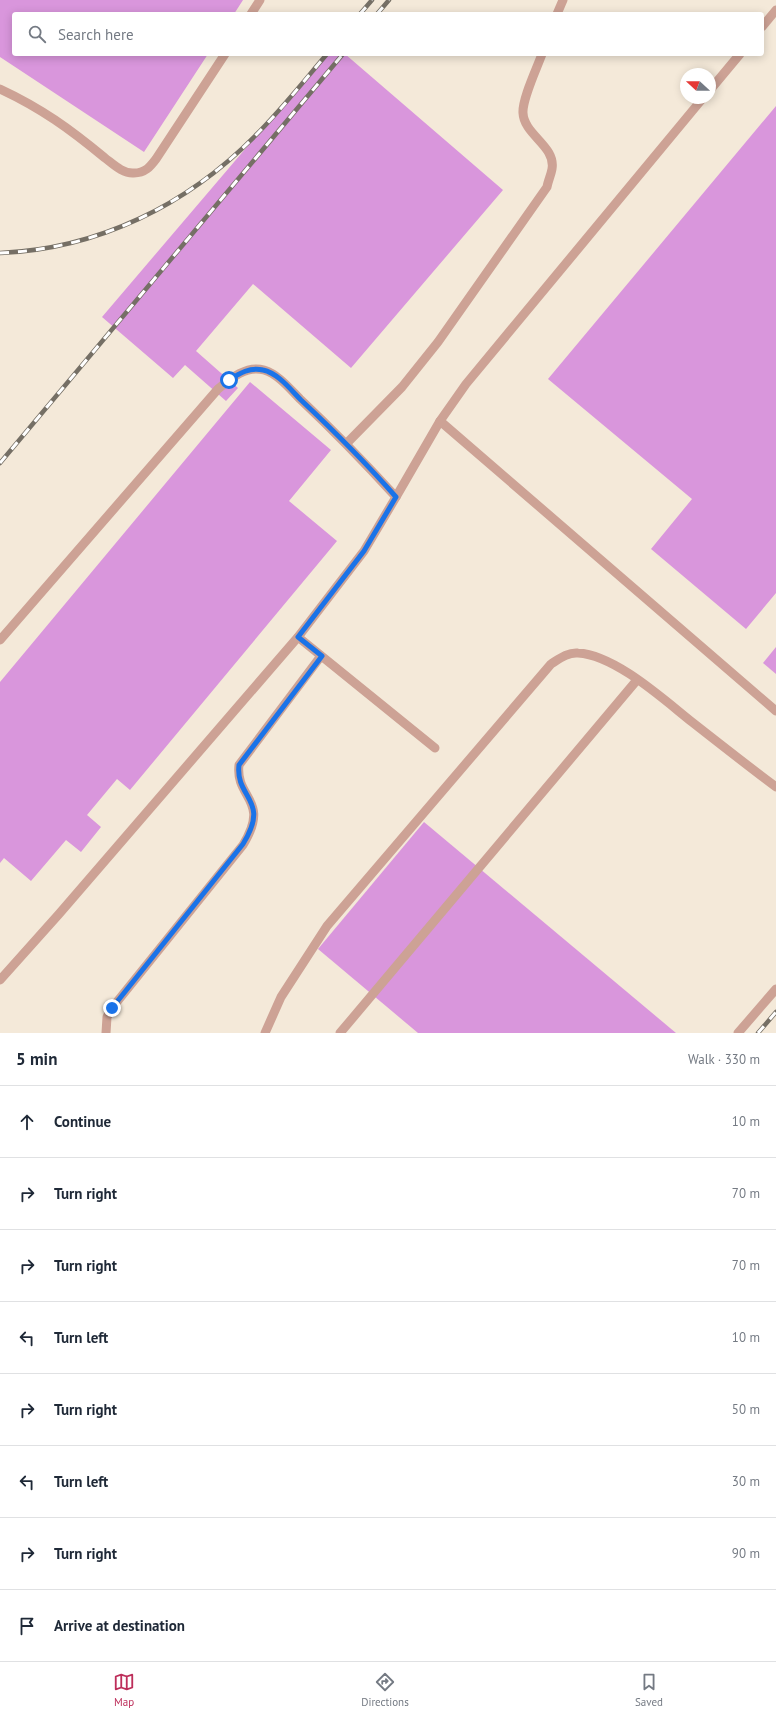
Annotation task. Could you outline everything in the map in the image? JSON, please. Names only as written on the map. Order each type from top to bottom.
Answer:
[{"type":"lane","points":[[252,12],[260,0]]},
{"type":"lane","points":[[558,12],[563,0]]},
{"type":"lane","points":[[764,25],[776,10]]},
{"type":"lane","points":[[0,88],[66,125],[119,169],[133,174],[147,170],[156,159],[224,56]]},
{"type":"lane","points":[[347,443],[402,387],[438,342],[546,187],[552,168],[549,153],[529,130],[523,113],[529,88],[541,56]]},
{"type":"lane","points":[[716,83],[738,56]]},
{"type":"lane","points":[[0,980],[59,914],[298,637],[364,551],[440,421],[466,384],[698,104]]},
{"type":"lane","points":[[0,640],[218,389],[240,373],[251,369],[264,370],[278,379],[347,443],[396,497]]},
{"type":"lane","points":[[440,421],[776,711]]},
{"type":"lane","points":[[298,637],[435,748]]},
{"type":"lane","points":[[265,1033],[281,997],[327,926],[551,664],[563,656],[577,653],[590,655],[605,660],[637,680],[776,787]]},
{"type":"lane","points":[[106,1033],[107,1017],[112,1008],[239,851],[252,831],[255,817],[254,807],[238,775],[239,765],[322,656]]},
{"type":"lane","points":[[340,1033],[637,680]]},
{"type":"lane","points":[[738,1033],[776,989]]},
{"type":"building","points":[[0,0],[243,0],[235,12],[12,12],[12,56],[207,56],[144,152],[0,57]]},
{"type":"building","points":[[324,56],[347,56],[503,190],[351,368],[253,284],[196,351],[238,388],[226,401],[185,365],[173,378],[102,317]]},
{"type":"building","points":[[776,106],[776,593],[746,629],[651,549],[692,499],[548,379]]},
{"type":"building","points":[[250,382],[331,450],[289,501],[337,541],[130,790],[117,779],[87,815],[101,827],[81,852],[66,840],[31,881],[4,858],[0,863],[0,682]]},
{"type":"building","points":[[776,647],[776,674],[763,663]]},
{"type":"building","points":[[424,822],[676,1033],[418,1033],[318,949]]},
{"type":"railway","points":[[362,12],[372,0]]},
{"type":"railway","points":[[379,12],[389,0]]},
{"type":"railway","points":[[0,253],[36,250],[72,243],[139,219],[170,202],[200,183],[229,161],[265,126],[325,56]]},
{"type":"railway","points":[[0,463],[341,56]]},
{"type":"railway","points":[[758,1033],[776,1012]]},
{"type":"route","points":[[112,1008],[252,831],[255,817],[254,807],[238,775],[239,765],[322,656],[298,637],[364,551],[396,497],[347,443],[278,379],[264,370],[251,369],[240,373],[229,380]]}]
